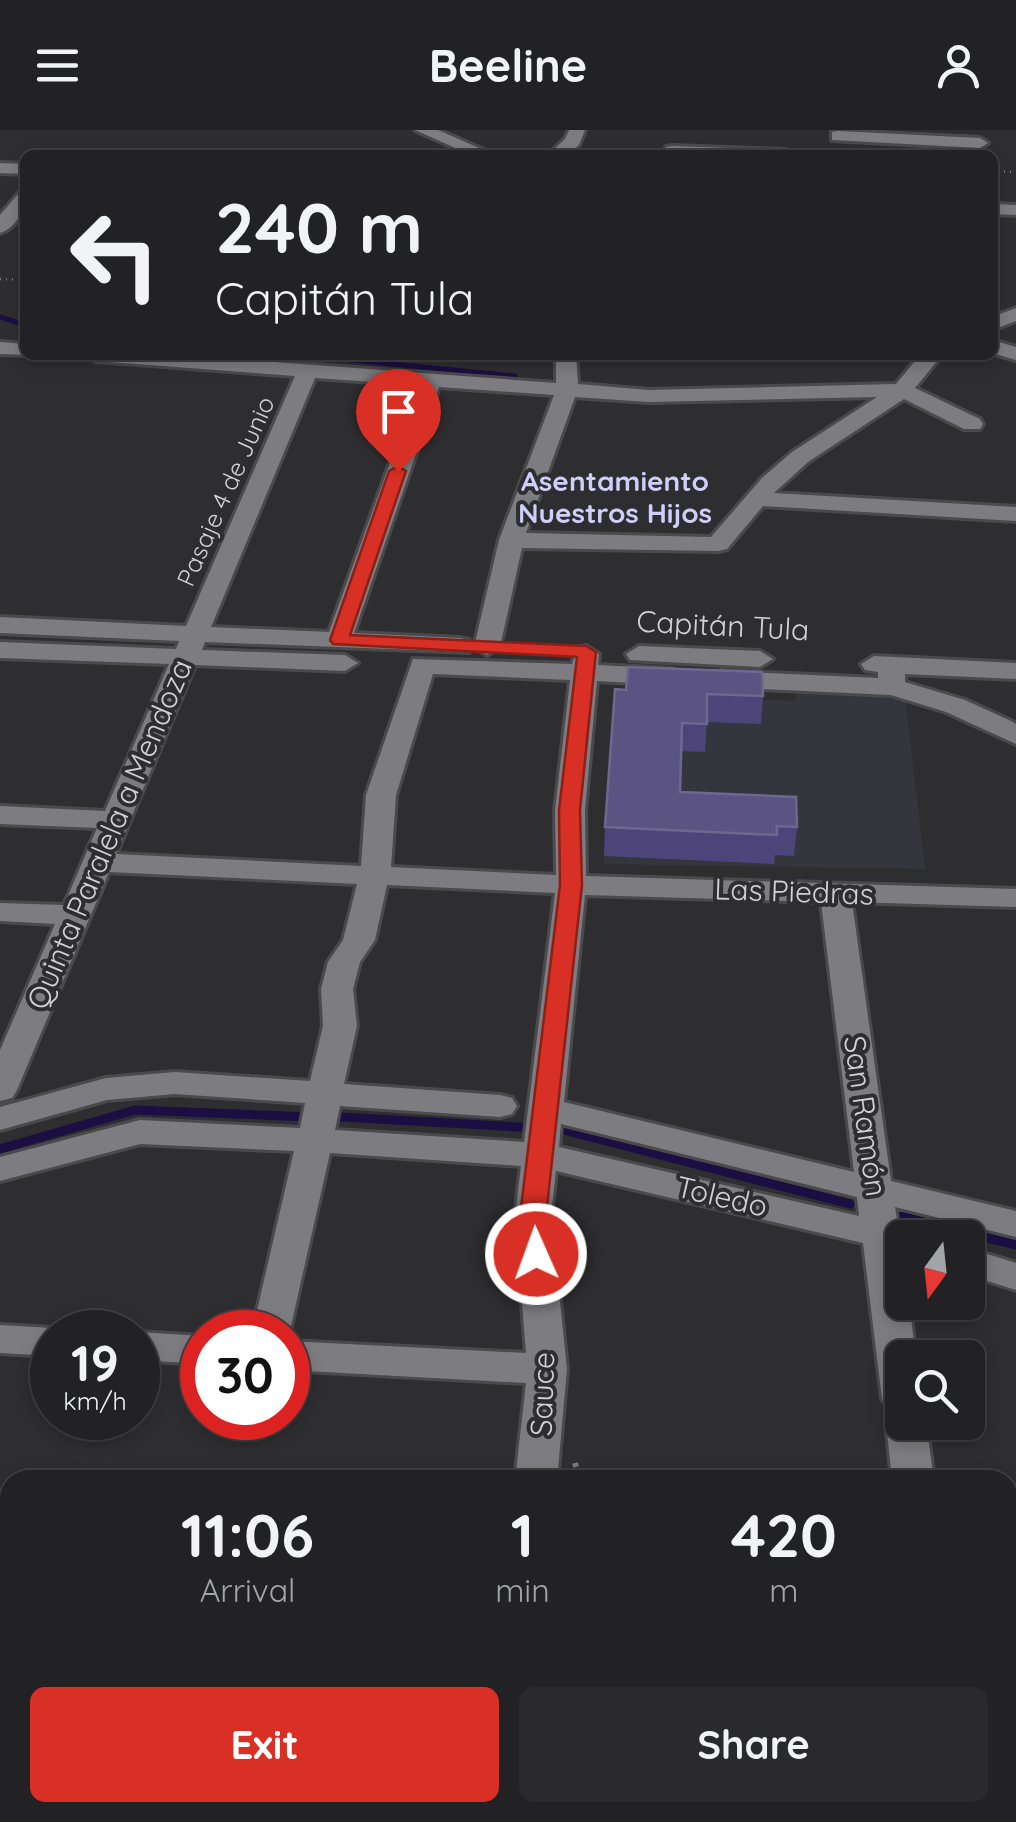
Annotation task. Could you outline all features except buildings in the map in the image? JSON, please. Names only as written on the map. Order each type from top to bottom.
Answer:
[{"type":"street","points":[[423,130],[473,150]]},
{"type":"street","points":[[563,150],[573,142],[577,130]]},
{"type":"street","points":[[839,133],[980,143]]},
{"type":"street","points":[[0,226],[14,204]]},
{"type":"street","points":[[167,360],[649,396],[902,390],[972,424]]},
{"type":"street","points":[[487,647],[511,540],[567,390],[566,360]]},
{"type":"street","points":[[511,540],[708,546],[725,540],[758,499],[800,457],[902,390],[926,360]]},
{"type":"street","name":"Pasaje 4 de Junio","points":[[188,645],[308,370]]},
{"type":"street","points":[[339,640],[431,379]]},
{"type":"street","points":[[758,499],[1016,514]]},
{"type":"street","points":[[0,624],[188,645],[891,676],[1003,670],[1016,640]]},
{"type":"street","points":[[0,650],[339,640],[425,655],[487,647],[586,662]]},
{"type":"street","name":"Quinta Paralela a Mendoza","points":[[0,1090],[118,820],[188,645]]},
{"type":"street","points":[[277,1310],[340,1026],[336,989],[344,962],[359,940],[376,877],[383,821],[381,795],[425,655]]},
{"type":"street","name":"Sauce","points":[[537,1470],[547,1369],[533,1216],[571,885],[570,810],[586,662]]},
{"type":"street","points":[[891,676],[1016,736]]},
{"type":"street","points":[[0,815],[118,820]]},
{"type":"street","name":"Las Piedras","points":[[100,862],[571,885],[1016,898]]},
{"type":"street","name":"San Ramón","points":[[835,892],[876,1188],[886,1220]]},
{"type":"street","points":[[0,912],[76,915]]},
{"type":"street","points":[[0,1119],[106,1090],[158,1084],[500,1106]]},
{"type":"street","points":[[545,1108],[1016,1224]]},
{"type":"street","name":"Toledo","points":[[0,1169],[140,1132],[540,1155],[885,1235]]},
{"type":"street","points":[[985,1267],[1016,1277]]},
{"type":"street","points":[[0,1339],[30,1341]]},
{"type":"street","points":[[310,1355],[547,1369]]},
{"type":"street","points":[[908,1440],[913,1470]]},
{"type":"shaded area","points":[[616,694],[795,701],[796,694],[905,697],[925,869],[604,864]]},
{"type":"waterway","points":[[0,317],[20,323]]},
{"type":"waterway","points":[[351,360],[515,376]]},
{"type":"waterway","points":[[0,1149],[135,1110],[311,1117]]},
{"type":"waterway","points":[[341,1117],[535,1128]]},
{"type":"waterway","points":[[567,1131],[850,1204]]},
{"type":"waterway","points":[[894,1215],[914,1220]]},
{"type":"waterway","points":[[903,1217],[1016,1244]]},
{"type":"district","name":"Asentamiento Nuestros Hijos","points":[[615,496]]},
{"type":"route","points":[[398,471],[339,640],[586,652],[570,810],[571,885],[533,1216],[536,1254]]}]
